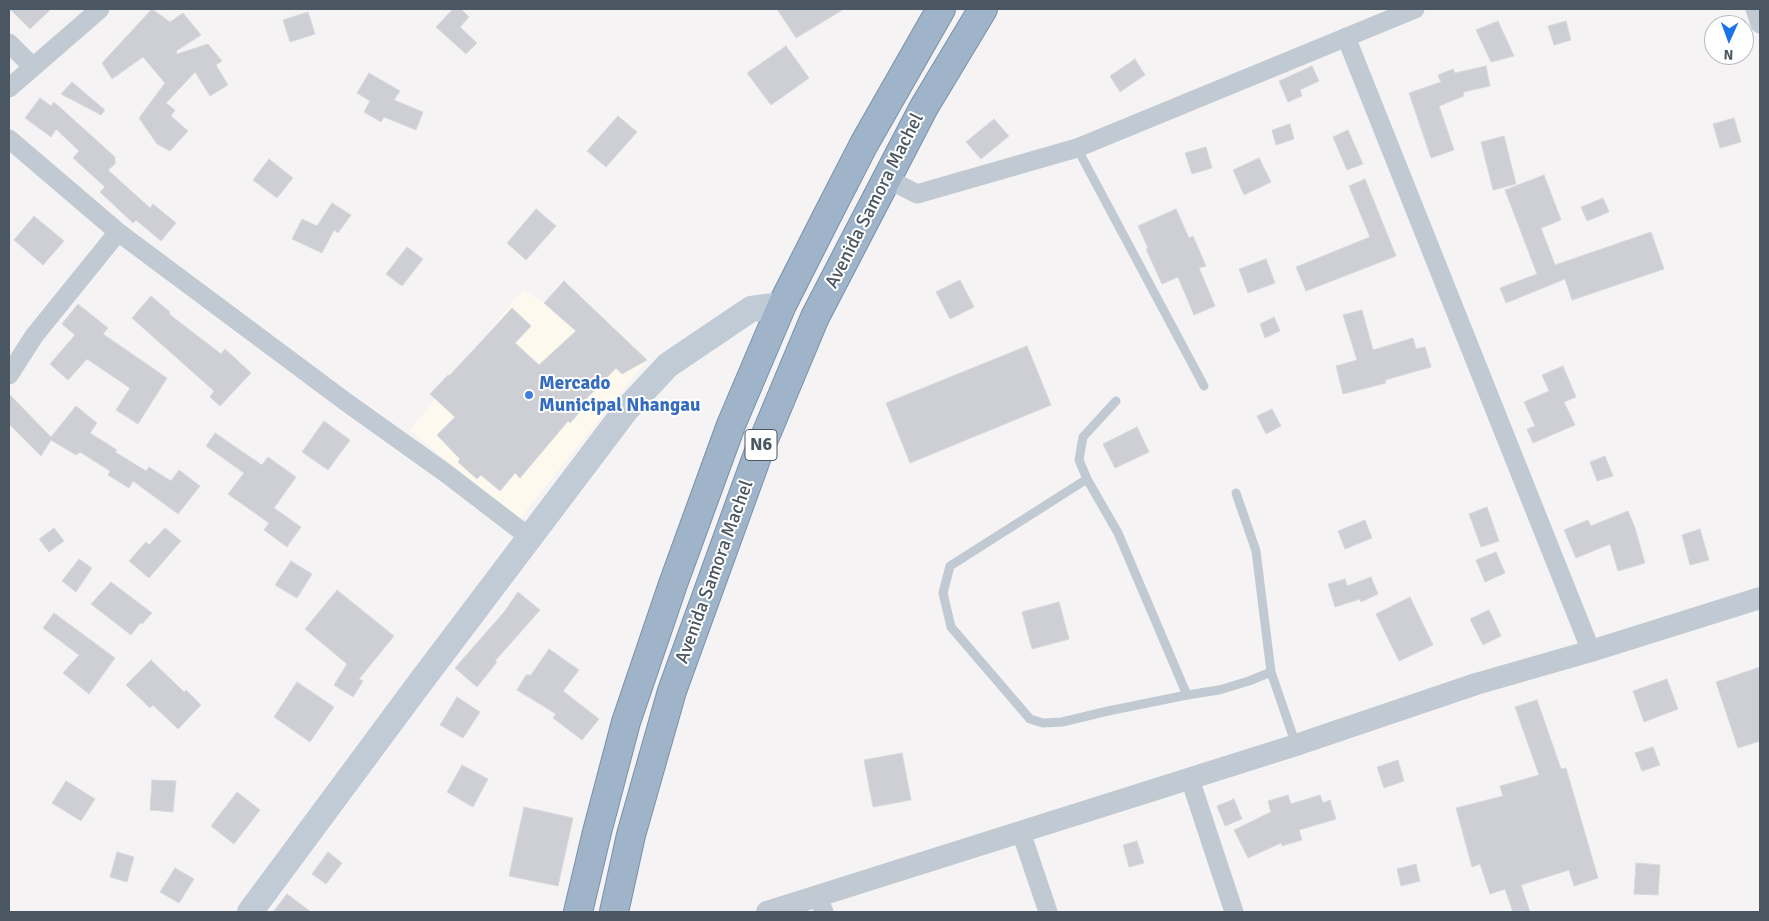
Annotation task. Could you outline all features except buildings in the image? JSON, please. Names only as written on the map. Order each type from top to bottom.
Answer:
[{"type":"highway","name":"Avenida Samora Machel","points":[[578,912],[626,722],[673,584],[731,425],[782,305],[864,144],[941,9]]},
{"type":"highway","name":"Avenida Samora Machel","points":[[614,912],[631,835],[672,692],[758,451],[815,317],[924,107],[983,9]]},
{"type":"main road","points":[[250,912],[626,410],[668,365],[751,309],[782,305]]},
{"type":"street","points":[[9,88],[100,9]]},
{"type":"street","points":[[886,178],[918,194],[1077,148],[1415,9]]},
{"type":"street","points":[[1755,9],[1760,24]]},
{"type":"street","points":[[1346,37],[1592,651]]},
{"type":"street","points":[[9,44],[33,67]]},
{"type":"street","points":[[9,139],[118,232],[346,402],[447,474],[530,538]]},
{"type":"street","points":[[9,375],[34,336],[118,232]]},
{"type":"street","points":[[767,912],[821,904],[1021,832],[1296,745],[1476,684],[1592,651],[1760,598]]},
{"type":"street","points":[[1190,779],[1234,912]]},
{"type":"street","points":[[1021,832],[1048,912]]},
{"type":"lane","points":[[1077,148],[1204,386]]},
{"type":"lane","points":[[1116,401],[1083,437],[1079,460],[1087,479],[1118,533],[1187,695]]},
{"type":"lane","points":[[1087,479],[950,566],[943,593],[951,627],[1030,719],[1043,723],[1062,722],[1108,711],[1219,690],[1249,682],[1271,672]]},
{"type":"lane","points":[[1236,492],[1256,551],[1271,672],[1296,745]]},
{"type":"shaded area","name":"Mercado Municipal Nhangau","points":[[564,281],[647,360],[518,521],[410,430],[523,289],[544,303]]},
{"type":"place","name":"Mercado Municipal Nhangau","points":[[529,395]]}]
